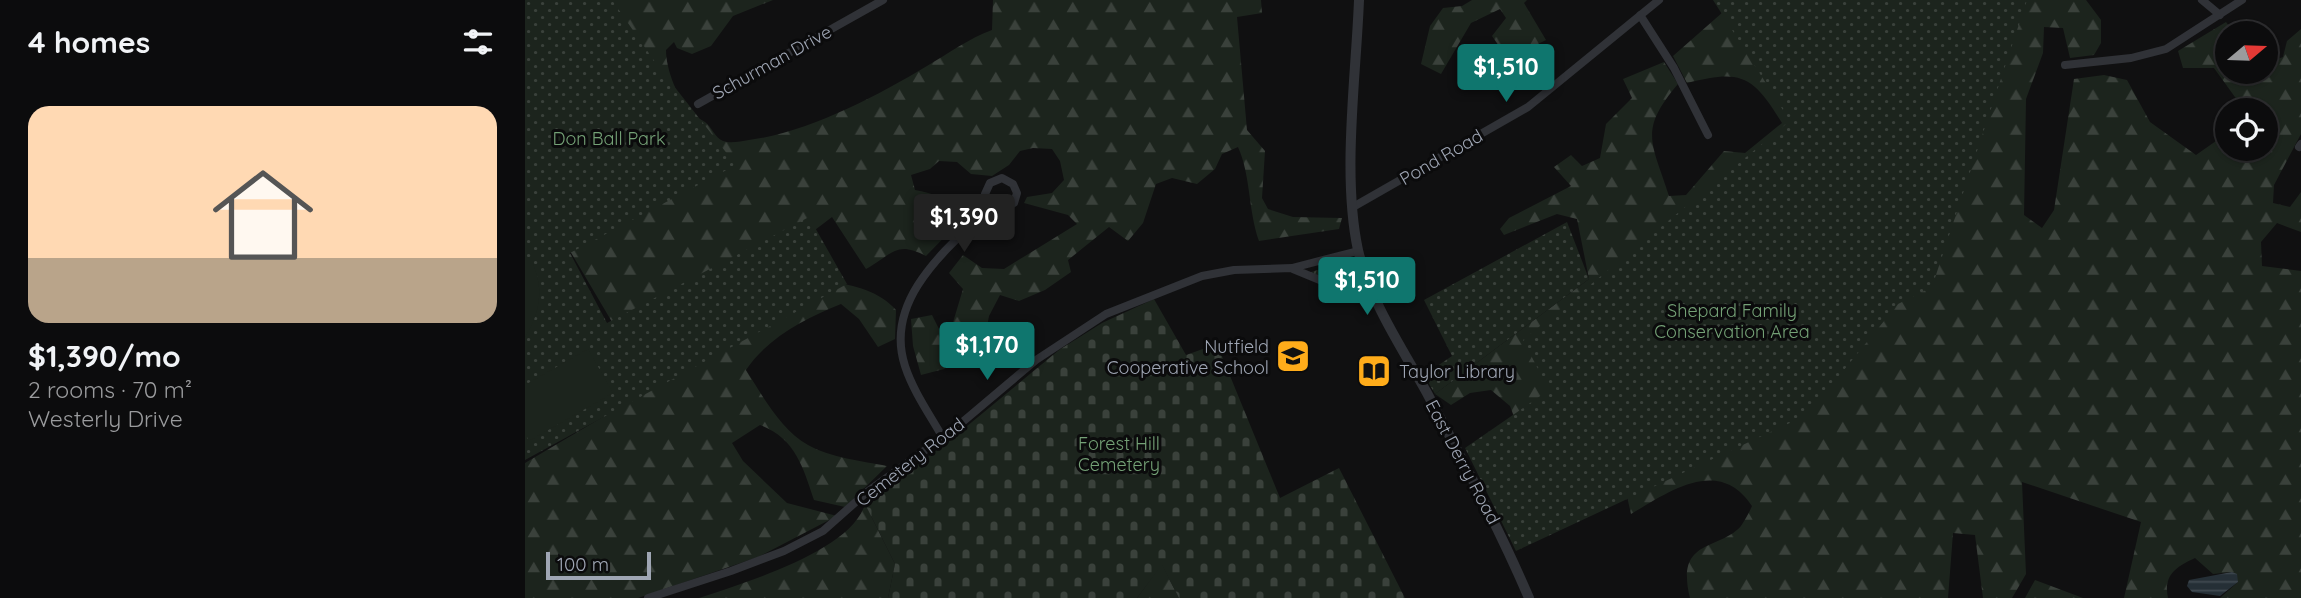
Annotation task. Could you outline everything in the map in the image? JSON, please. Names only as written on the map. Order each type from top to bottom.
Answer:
[{"type":"street","name":"Schurman Drive","points":[[698,104],[883,0]]},
{"type":"street","name":"East Derry Road","points":[[1359,0],[1353,207],[1358,251],[1378,304],[1483,499],[1529,598]]},
{"type":"street","name":"Pond Road","points":[[1353,207],[1528,107],[1659,0]]},
{"type":"street","points":[[2202,0],[2220,15]]},
{"type":"street","points":[[2065,65],[2138,57],[2166,49],[2242,0]]},
{"type":"street","points":[[1640,15],[1674,68],[1708,135]]},
{"type":"street","points":[[1002,178],[1013,184],[1017,197],[1012,205],[1003,210],[991,206],[985,194],[990,183],[1002,178]]},
{"type":"street","points":[[943,438],[905,367],[901,346],[902,318],[915,288],[991,206]]},
{"type":"street","name":"Cemetery Road","points":[[648,598],[731,571],[804,542],[832,525],[867,492],[943,438],[1044,354],[1106,314],[1202,276],[1234,270],[1292,268],[1358,251]]},
{"type":"street","points":[[1292,268],[1378,304]]},
{"type":"green space","points":[[525,0],[773,0],[733,16],[711,46],[692,54],[677,48],[674,42],[666,50],[670,75],[686,107],[707,124],[720,140],[733,142],[794,130],[841,112],[886,89],[992,30],[993,0],[1261,0],[1262,13],[1237,17],[1247,130],[1265,151],[1262,198],[1268,209],[1293,217],[1342,218],[1339,229],[1259,241],[1238,147],[1222,154],[1215,169],[1197,184],[1172,178],[1156,184],[1143,223],[1128,241],[1109,227],[1068,260],[1071,272],[1045,290],[1019,301],[1000,295],[989,316],[984,342],[944,369],[921,375],[913,346],[911,319],[932,315],[941,333],[951,329],[963,289],[949,273],[963,255],[982,268],[1004,269],[1077,224],[1068,215],[1024,203],[1027,197],[1052,193],[1064,180],[1060,161],[1052,149],[1033,148],[1020,151],[1009,165],[992,176],[971,174],[957,162],[939,161],[930,169],[911,175],[915,190],[948,199],[969,200],[963,218],[926,256],[916,251],[901,249],[866,269],[832,217],[807,236],[615,327],[550,217]]},
{"type":"green space","name":"Don Ball Park","points":[[525,0],[612,0],[655,62],[736,165],[570,253],[607,323],[809,217],[847,284],[525,460]]},
{"type":"green space","points":[[1472,0],[1527,0],[1524,3],[1546,40],[1508,59],[1492,36],[1506,18],[1500,9],[1471,23],[1441,74],[1421,64],[1430,26],[1443,8],[1462,6]]},
{"type":"green space","name":"Shepard Family Conservation Area","points":[[1713,0],[2027,0],[1932,287],[1898,304],[1807,415],[1516,551],[1465,448],[1549,390],[1523,340],[1790,121]]},
{"type":"green space","points":[[1717,0],[2086,0],[2101,20],[2101,43],[2094,55],[2070,58],[2063,28],[2044,27],[2043,53],[2026,99],[2024,215],[2042,228],[2054,210],[2074,79],[2104,75],[2127,80],[2150,122],[2196,155],[2215,142],[2215,161],[2278,161],[2278,98],[2236,98],[2226,84],[2279,84],[2279,58],[2283,57],[2287,41],[2301,29],[2301,134],[2274,185],[2273,203],[2290,207],[2301,192],[2301,232],[2277,223],[2261,242],[2262,266],[2301,271],[2301,598],[2220,598],[2238,582],[2232,572],[2213,574],[2195,558],[2182,565],[2169,578],[2168,598],[2124,598],[2141,522],[2022,482],[2026,574],[2012,598],[1983,598],[1975,535],[1953,533],[1948,598],[1690,598],[1687,579],[1694,555],[1732,534],[1741,526],[1752,506],[1739,491],[1725,483],[1709,480],[1678,488],[1631,514],[1596,360],[1516,422],[1510,406],[1491,390],[1470,393],[1451,405],[1435,394],[1589,279],[1577,219],[1557,214],[1504,235],[1500,229],[1509,218],[1571,186],[1554,167],[1571,155],[1582,166],[1600,158],[1606,124],[1632,98],[1623,79],[1664,62],[1678,84],[1657,114],[1652,137],[1669,196],[1686,195],[1724,151],[1745,153],[1782,123],[1763,95],[1744,80],[1721,77],[1687,83],[1673,56],[1723,12]]},
{"type":"green space","points":[[2215,29],[2215,69],[2183,68],[2178,51]]},
{"type":"green space","points":[[1567,222],[1589,279],[1435,394],[1424,375],[1452,356],[1424,300]]},
{"type":"green space","points":[[1353,259],[1367,298],[1308,273]]},
{"type":"green space","points":[[533,264],[539,301],[525,337],[525,268]]},
{"type":"green space","points":[[831,282],[866,290],[889,303],[896,310],[895,339],[878,347],[859,319],[841,304],[788,330],[765,348],[746,370],[773,411],[789,430],[808,445],[827,453],[887,466],[845,507],[814,500],[801,465],[790,446],[760,425],[732,443],[743,461],[787,503],[837,516],[758,557],[638,598],[525,598],[525,463]]},
{"type":"green space","name":"Forest Hill Cemetery","points":[[1154,299],[1186,355],[1217,344],[1280,498],[1339,468],[1405,598],[1179,598],[1162,565],[1137,598],[888,598],[895,564],[865,504],[949,441],[1059,350],[1102,323]]},
{"type":"green space","points":[[588,349],[613,393],[529,441],[525,433],[525,385]]},
{"type":"green space","points":[[865,504],[895,564],[888,598],[699,598],[767,574],[818,551],[856,521]]},
{"type":"green space","points":[[1162,564],[1179,598],[1137,598]]},
{"type":"green space","points":[[2035,580],[2083,598],[2025,598]]},
{"type":"shaded area","points":[[2232,572],[2237,574],[2238,582],[2220,596],[2192,592],[2187,586],[2189,580]]},
{"type":"place","name":"Nutfield Cooperative School","points":[[1293,356]]},
{"type":"place","name":"Taylor Library","points":[[1374,371]]}]
